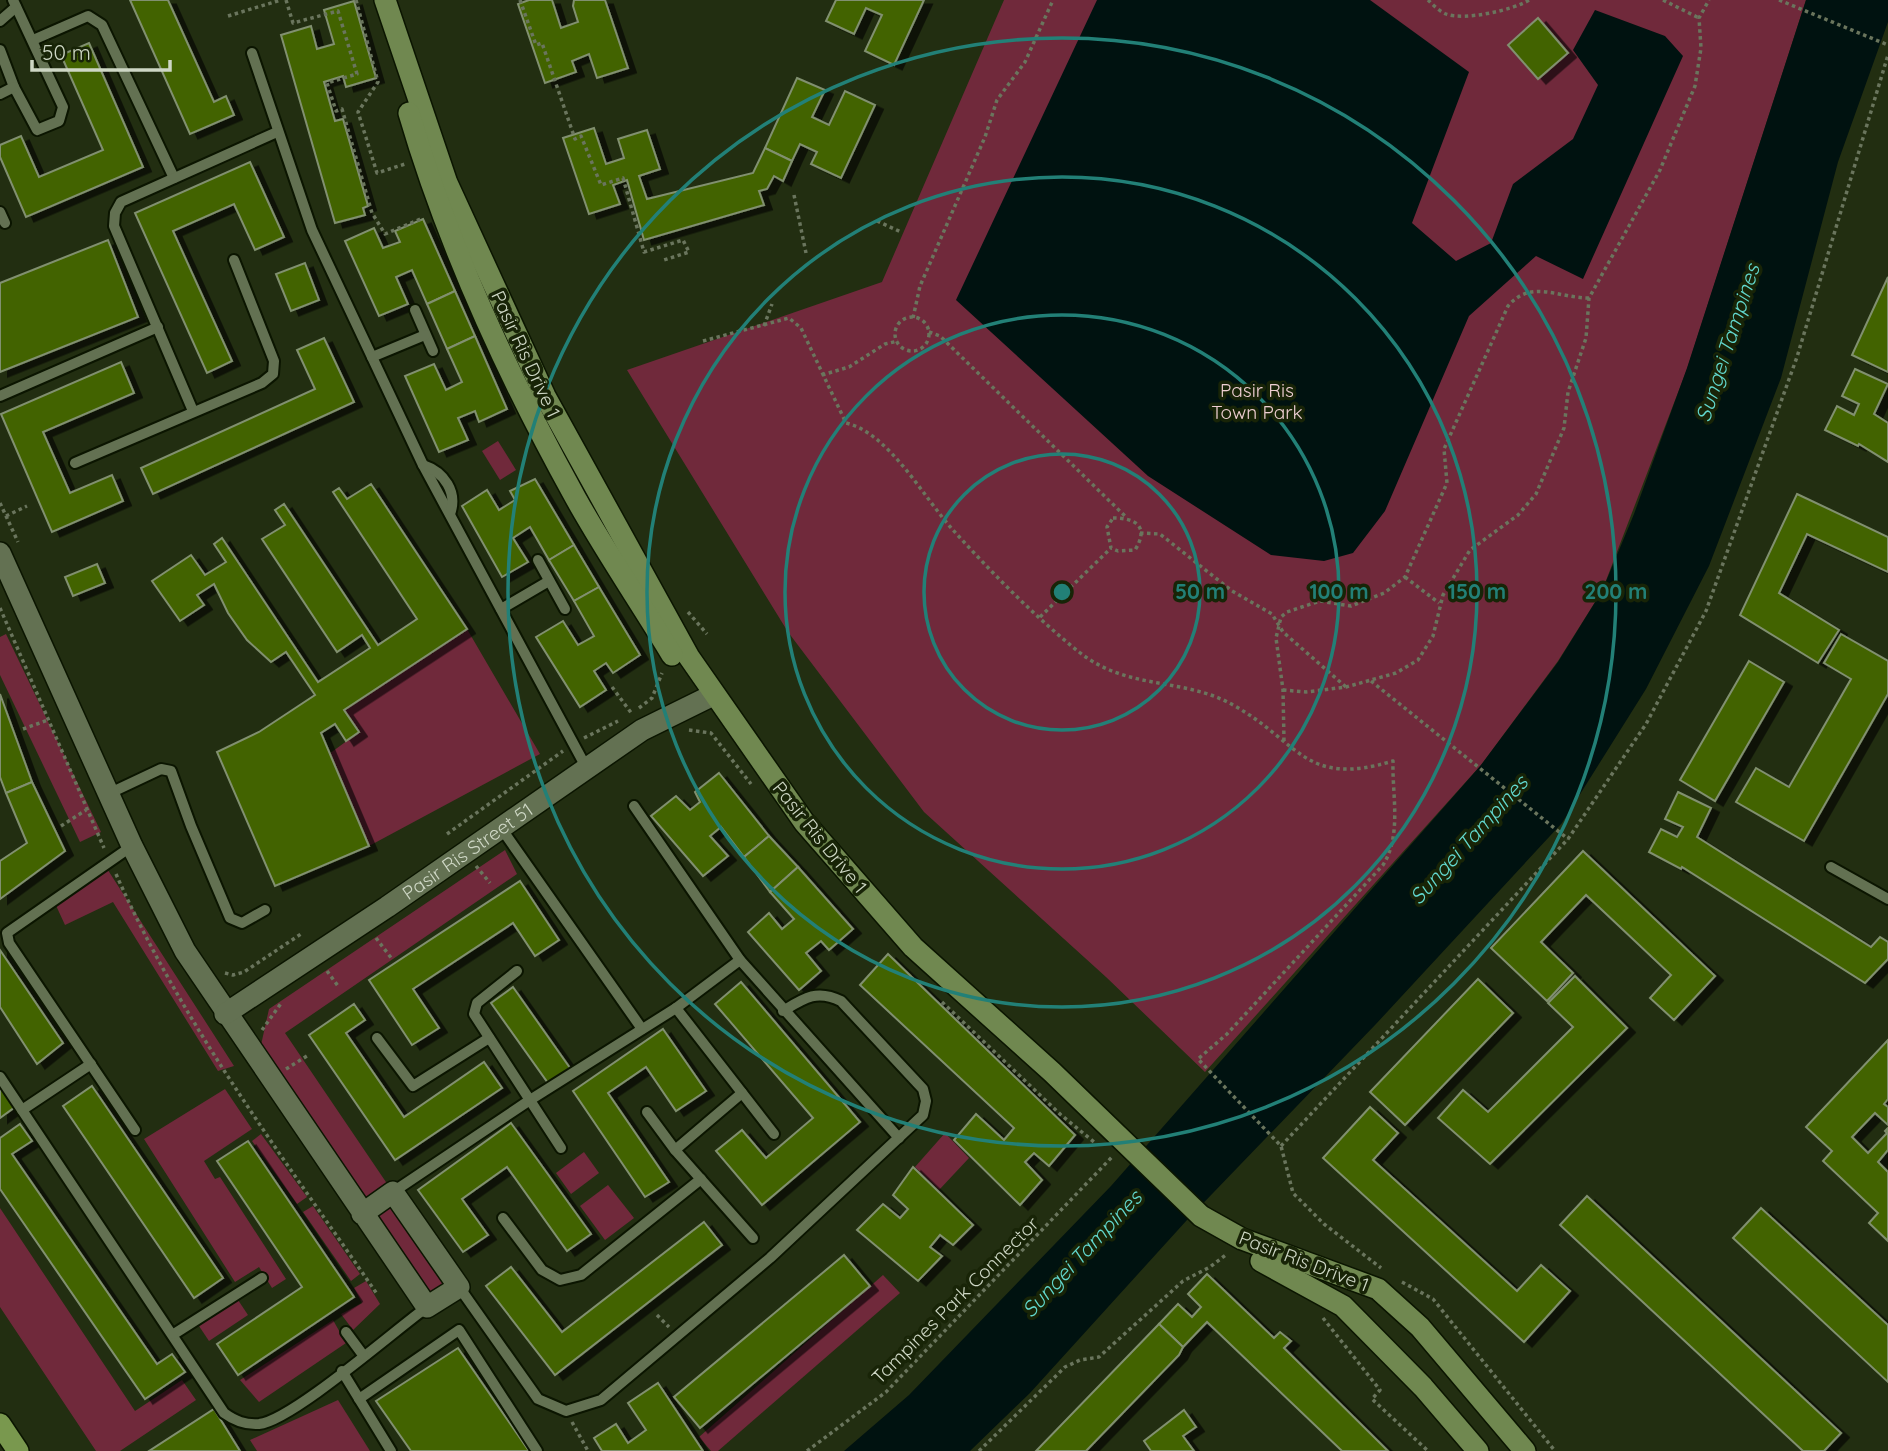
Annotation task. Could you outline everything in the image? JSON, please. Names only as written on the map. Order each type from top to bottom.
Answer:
[{"type":"highway","points":[[0,1424],[18,1451]]},
{"type":"main road","name":"Pasir Ris Drive 1","points":[[370,0],[425,169],[454,244],[520,390],[575,496],[706,698]]},
{"type":"main road","name":"Pasir Ris Drive 1","points":[[386,0],[447,183],[513,331],[577,459],[743,761],[851,897],[911,958],[1118,1150],[1198,1219],[1235,1248],[1292,1276],[1343,1306],[1423,1387],[1478,1451]]},
{"type":"main road","name":"Pasir Ris Drive 1","points":[[1198,1219],[1242,1239],[1378,1289],[1420,1327],[1525,1451]]},
{"type":"street","points":[[10,551],[108,794],[185,951],[234,1008],[362,1214],[427,1307],[459,1287],[393,1192],[362,1214]]},
{"type":"street","name":"Pasir Ris Street 51","points":[[234,1008],[642,730],[706,698]]},
{"type":"lane","points":[[0,21],[15,3],[63,107],[59,121],[37,130],[14,87],[0,50]]},
{"type":"lane","points":[[33,40],[88,16],[96,18],[102,25],[174,178]]},
{"type":"lane","points":[[252,52],[312,230],[423,466],[586,767]]},
{"type":"lane","points":[[0,94],[14,87]]},
{"type":"lane","points":[[193,411],[114,226],[114,213],[121,202],[277,132]]},
{"type":"lane","points":[[75,463],[262,383],[273,374],[274,361],[234,260]]},
{"type":"lane","points":[[415,310],[433,351]]},
{"type":"lane","points":[[0,396],[158,327]]},
{"type":"lane","points":[[372,356],[425,335]]},
{"type":"lane","points":[[537,560],[565,609]]},
{"type":"lane","points":[[500,609],[549,581]]},
{"type":"lane","points":[[108,794],[161,769],[172,771],[191,827],[230,918],[242,923],[265,910]]},
{"type":"lane","points":[[634,806],[740,960],[899,1138]]},
{"type":"lane","points":[[501,828],[642,1028]]},
{"type":"lane","points":[[132,845],[8,933],[9,943],[135,1130]]},
{"type":"lane","points":[[1831,867],[1888,899]]},
{"type":"lane","points":[[393,1192],[530,1100],[676,1008],[740,960]]},
{"type":"lane","points":[[517,971],[474,1007],[474,1014],[561,1148]]},
{"type":"lane","points":[[459,1287],[538,1399],[566,1412],[601,1400],[770,1258],[923,1115],[926,1101],[923,1089],[841,1001],[827,994],[809,995],[783,1011]]},
{"type":"lane","points":[[676,1008],[774,1134]]},
{"type":"lane","points":[[377,1038],[413,1086],[489,1038]]},
{"type":"lane","points":[[22,1110],[91,1064]]},
{"type":"lane","points":[[0,1077],[174,1334],[224,1413],[238,1423],[258,1424],[273,1420],[427,1307]]},
{"type":"lane","points":[[675,1150],[742,1093]]},
{"type":"lane","points":[[647,1112],[675,1150],[754,1238]]},
{"type":"lane","points":[[503,1218],[542,1270],[560,1280],[581,1275],[701,1179]]},
{"type":"lane","points":[[174,1334],[262,1278]]},
{"type":"lane","points":[[359,1399],[459,1329],[537,1451]]},
{"type":"lane","points":[[346,1332],[363,1355]]},
{"type":"lane","points":[[342,1371],[391,1451]]},
{"type":"path","points":[[228,16],[283,0],[293,23],[338,11],[357,74],[327,83],[336,111],[342,109],[372,213],[385,234],[425,217],[421,206]]},
{"type":"path","points":[[356,0],[379,82],[358,112],[377,173],[407,164],[410,174]]},
{"type":"path","points":[[520,0],[536,45],[542,43],[575,139],[581,136],[601,185],[623,178],[643,252],[683,240],[688,253],[664,260]]},
{"type":"path","points":[[913,318],[920,286],[981,146],[998,100],[1025,62],[1053,0]]},
{"type":"path","points":[[1427,0],[1446,14],[1465,16],[1506,10],[1530,0]]},
{"type":"path","points":[[1663,0],[1699,18]]},
{"type":"path","points":[[1283,690],[1306,692],[1346,687],[1408,667],[1423,654],[1433,636],[1439,603],[1470,550],[1528,507],[1543,482],[1564,428],[1568,392],[1586,338],[1590,298],[1660,170],[1688,107],[1700,67],[1699,18],[1709,0]]},
{"type":"path","points":[[1779,0],[1888,46]]},
{"type":"path","points":[[1281,1146],[1567,839],[1646,724],[1706,611],[1797,357],[1888,55]]},
{"type":"path","points":[[794,195],[806,253]]},
{"type":"path","points":[[877,221],[901,232]]},
{"type":"path","points":[[1284,742],[1283,690],[1276,638],[1279,622],[1287,612],[1320,601],[1350,606],[1384,593],[1405,577],[1444,493],[1448,475],[1444,449],[1508,306],[1520,294],[1535,290],[1570,298],[1590,298]]},
{"type":"path","points":[[764,326],[772,304]]},
{"type":"path","points":[[905,317],[913,318],[923,322],[929,332],[928,343],[920,349],[905,349],[898,341],[898,323],[905,317]]},
{"type":"path","points":[[703,341],[789,318],[801,328],[846,423],[859,426],[880,441],[953,530],[1040,617],[1104,670],[1228,702],[1316,765],[1338,770],[1365,769],[1392,761],[1394,839],[1383,865],[1227,1034],[1198,1059],[1281,1146],[1293,1193],[1324,1224]]},
{"type":"path","points":[[929,332],[940,336],[1127,518],[1137,522],[1140,533],[1138,546],[1133,551],[1111,548]]},
{"type":"path","points":[[822,376],[849,367],[885,344],[898,341]]},
{"type":"path","points":[[0,503],[6,516],[10,551]]},
{"type":"path","points":[[6,516],[27,506]]},
{"type":"path","points":[[1111,548],[1107,527],[1110,520],[1127,518]]},
{"type":"path","points":[[1140,533],[1157,533],[1164,536],[1232,591],[1267,610],[1279,622],[1283,632],[1346,687]]},
{"type":"path","points":[[1040,617],[1111,548]]},
{"type":"path","points":[[1405,577],[1439,603]]},
{"type":"path","points":[[447,834],[573,743],[632,714],[652,698],[662,673]]},
{"type":"path","points":[[1371,681],[1567,839]]},
{"type":"path","points":[[612,687],[632,714]]},
{"type":"path","points":[[23,729],[48,720]]},
{"type":"path","points":[[61,826],[86,810]]},
{"type":"path","points":[[268,1040],[234,1008],[221,972],[233,975],[244,972],[301,934]]},
{"type":"path","points":[[375,937],[392,959]]},
{"type":"path","points":[[327,971],[338,986]]},
{"type":"path","points":[[280,1059],[294,1080]]},
{"type":"path","name":"Tampines Park Connector","points":[[807,1451],[886,1392],[1118,1150]]},
{"type":"path","points":[[979,1451],[1065,1367],[1080,1360],[1099,1357],[1183,1281],[1210,1268],[1227,1254]]},
{"type":"path","points":[[1433,1299],[1439,1311]]},
{"type":"path","points":[[1321,1315],[1380,1390],[1372,1399],[1428,1451]]},
{"type":"path","points":[[566,1412],[588,1451]]},
{"type":"green space","name":"Pasir Ris Town Park","points":[[1004,0],[1806,0],[1687,369],[1602,591],[1558,661],[1481,765],[1205,1072],[1106,977],[924,812],[788,632],[627,370],[882,282]]},
{"type":"green space","points":[[498,441],[516,470],[500,480],[482,451]]},
{"type":"green space","points":[[467,629],[540,754],[369,846],[329,754],[359,732],[344,710]]},
{"type":"green space","points":[[6,634],[101,832],[80,842],[0,675],[0,637]]},
{"type":"green space","points":[[505,850],[517,874],[285,1033],[390,1188],[366,1200],[261,1045],[269,1009]]},
{"type":"green space","points":[[104,864],[234,1066],[218,1071],[113,902],[65,925],[53,899]]},
{"type":"green space","points":[[225,1089],[252,1129],[204,1161],[215,1179],[220,1177],[286,1279],[272,1288],[259,1267],[235,1282],[144,1139]]},
{"type":"green space","points":[[945,1133],[969,1158],[939,1190],[915,1167]]},
{"type":"green space","points":[[261,1134],[307,1197],[297,1204],[252,1141]]},
{"type":"green space","points":[[584,1152],[599,1173],[571,1194],[556,1173]]},
{"type":"green space","points":[[608,1185],[634,1218],[605,1240],[580,1206]]},
{"type":"green space","points":[[393,1192],[459,1287],[427,1307],[362,1214]]},
{"type":"green space","points":[[313,1206],[360,1274],[351,1281],[303,1212]]},
{"type":"green space","points":[[0,1208],[135,1411],[182,1380],[196,1400],[120,1451],[96,1451],[0,1307]]},
{"type":"green space","points":[[883,1275],[900,1293],[718,1451],[711,1451],[699,1437]]},
{"type":"green space","points":[[366,1281],[380,1304],[353,1330],[341,1314],[362,1303],[354,1288]]},
{"type":"green space","points":[[238,1300],[248,1315],[209,1341],[199,1326]]},
{"type":"green space","points":[[333,1320],[346,1343],[259,1402],[240,1380]]},
{"type":"green space","points":[[338,1400],[370,1451],[257,1451],[250,1440]]},
{"type":"water","points":[[1097,0],[1370,0],[1469,72],[1412,223],[1456,261],[1491,243],[1513,184],[1573,139],[1598,85],[1573,50],[1595,10],[1665,36],[1683,56],[1583,279],[1536,256],[1469,316],[1385,511],[1353,553],[1324,561],[1271,555],[1148,476],[956,300]]},
{"type":"water","name":"Sungei Tampines","points":[[1806,0],[1888,0],[1888,22],[1838,162],[1781,378],[1709,566],[1646,689],[1562,823],[1376,1024],[1187,1220],[1030,1393],[970,1451],[844,1451],[909,1395],[1111,1186],[1481,765],[1558,662],[1602,591],[1634,514],[1687,368]]},
{"type":"building","points":[[130,0],[168,0],[214,102],[226,96],[234,115],[190,134]]},
{"type":"building","points":[[529,0],[552,0],[561,28],[578,22],[574,0],[605,0],[628,68],[597,78],[589,54],[572,61],[576,72],[545,83],[518,4]]},
{"type":"building","points":[[836,0],[924,0],[894,65],[865,51],[882,15],[866,8],[854,34],[826,21]]},
{"type":"building","points":[[354,1],[376,78],[346,87],[343,76],[324,82],[335,121],[343,119],[368,206],[363,208],[365,215],[335,223],[281,35],[311,26],[317,49],[334,44],[324,10]]},
{"type":"building","points":[[1538,18],[1568,53],[1538,79],[1508,45]]},
{"type":"building","points":[[89,43],[143,167],[26,217],[0,157],[0,145],[21,136],[39,177],[103,150],[61,55]]},
{"type":"building","points":[[797,78],[825,90],[812,117],[829,125],[845,91],[875,105],[841,178],[811,164],[817,152],[800,144],[792,161],[765,148]]},
{"type":"building","points":[[594,128],[606,164],[624,158],[618,139],[647,130],[660,169],[639,176],[647,199],[753,173],[765,148],[792,161],[783,181],[774,176],[767,189],[759,191],[764,205],[644,240],[627,180],[613,185],[620,204],[589,214],[563,138]]},
{"type":"building","points":[[250,162],[284,237],[255,250],[234,204],[173,231],[232,361],[207,373],[135,213]]},
{"type":"building","points":[[423,219],[455,291],[427,304],[412,270],[396,277],[408,304],[379,316],[345,241],[374,228],[383,248],[400,242],[395,231]]},
{"type":"building","points":[[108,240],[138,317],[0,372],[0,283]]},
{"type":"building","points":[[305,263],[319,300],[291,311],[276,274]]},
{"type":"building","points":[[1888,277],[1888,372],[1852,355]]},
{"type":"building","points":[[455,291],[475,336],[447,349],[427,304]]},
{"type":"building","points":[[475,336],[507,409],[479,422],[475,411],[458,418],[468,440],[439,452],[405,376],[434,364],[446,390],[462,382],[447,349]]},
{"type":"building","points":[[324,338],[354,402],[153,494],[141,468],[315,389],[297,350]]},
{"type":"building","points":[[121,362],[134,393],[43,432],[70,493],[112,475],[123,501],[52,532],[1,414]]},
{"type":"building","points":[[1855,369],[1888,384],[1874,414],[1888,423],[1888,462],[1859,444],[1858,446],[1825,430],[1837,406],[1854,415],[1859,404],[1842,396]]},
{"type":"building","points":[[535,479],[574,545],[549,560],[530,527],[513,538],[528,562],[502,577],[462,506],[487,490],[499,510],[515,500],[510,491]]},
{"type":"building","points":[[371,484],[467,629],[344,710],[359,732],[346,741],[335,724],[321,733],[369,846],[275,886],[217,752],[259,732],[315,695],[286,652],[271,662],[247,640],[228,613],[214,584],[197,595],[204,605],[180,621],[152,581],[191,555],[205,575],[226,562],[214,544],[222,538],[318,682],[370,648],[362,635],[337,652],[262,539],[285,525],[275,510],[284,504],[378,645],[417,619],[333,492],[339,488],[347,499]]},
{"type":"building","points":[[1797,494],[1888,537],[1888,572],[1807,534],[1779,593],[1839,630],[1818,663],[1740,615]]},
{"type":"building","points":[[574,545],[599,587],[574,601],[549,560]]},
{"type":"building","points":[[97,564],[105,583],[73,596],[65,577]]},
{"type":"building","points":[[599,587],[640,655],[613,673],[606,663],[594,671],[606,690],[580,707],[536,637],[563,621],[578,645],[594,636],[574,601]]},
{"type":"building","points":[[1841,634],[1888,661],[1888,694],[1804,841],[1736,802],[1756,768],[1789,787],[1851,679],[1824,663]]},
{"type":"building","points":[[1749,661],[1784,682],[1715,801],[1680,780]]},
{"type":"building","points":[[0,694],[32,782],[6,793],[0,777]]},
{"type":"building","points":[[719,773],[769,836],[744,857],[721,827],[710,836],[728,856],[703,876],[651,816],[676,796],[690,810],[700,802],[695,792]]},
{"type":"building","points":[[32,782],[65,851],[0,899],[0,861],[27,843],[6,793]]},
{"type":"building","points":[[1678,792],[1711,808],[1697,837],[1871,947],[1880,937],[1888,942],[1888,959],[1865,983],[1682,867],[1681,869],[1649,852],[1661,829],[1677,837],[1683,827],[1665,819]]},
{"type":"building","points":[[769,836],[798,867],[770,892],[744,857]]},
{"type":"building","points":[[1583,851],[1715,976],[1674,1020],[1650,998],[1671,975],[1586,895],[1541,942],[1573,973],[1547,1001],[1491,948]]},
{"type":"building","points":[[798,867],[853,929],[829,950],[821,941],[806,953],[821,971],[799,990],[748,932],[769,913],[782,929],[794,919],[770,892]]},
{"type":"building","points":[[520,881],[559,940],[535,956],[513,923],[413,989],[439,1028],[412,1045],[369,980]]},
{"type":"building","points":[[0,950],[63,1043],[37,1064],[0,1007]]},
{"type":"building","points":[[888,954],[1075,1135],[1049,1166],[1034,1153],[1025,1162],[1042,1180],[1020,1205],[954,1140],[976,1114],[1004,1140],[1014,1128],[860,985]]},
{"type":"building","points":[[1575,976],[1627,1028],[1490,1164],[1438,1118],[1463,1090],[1488,1112],[1573,1027],[1548,1003]]},
{"type":"building","points":[[1478,979],[1513,1013],[1405,1125],[1370,1092]]},
{"type":"building","points":[[741,982],[860,1122],[762,1205],[716,1151],[742,1130],[766,1158],[813,1118],[715,1004]]},
{"type":"building","points":[[513,987],[570,1068],[548,1083],[491,1003]]},
{"type":"building","points":[[354,1004],[365,1020],[346,1033],[404,1117],[484,1062],[502,1088],[395,1160],[309,1035]]},
{"type":"building","points":[[663,1029],[706,1091],[676,1111],[646,1067],[608,1093],[669,1182],[645,1197],[573,1091]]},
{"type":"building","points":[[1888,1040],[1888,1099],[1884,1104],[1888,1107],[1888,1125],[1875,1113],[1852,1137],[1868,1153],[1887,1133],[1885,1131],[1888,1128],[1888,1150],[1878,1162],[1888,1172],[1888,1241],[1869,1223],[1878,1213],[1823,1161],[1832,1151],[1806,1127]]},
{"type":"building","points":[[92,1086],[223,1278],[194,1298],[63,1106]]},
{"type":"building","points":[[0,1087],[15,1107],[0,1118]]},
{"type":"building","points":[[1370,1107],[1398,1133],[1373,1160],[1517,1291],[1541,1265],[1570,1291],[1524,1342],[1323,1158]]},
{"type":"building","points":[[511,1123],[591,1234],[567,1251],[507,1167],[462,1199],[488,1235],[463,1252],[418,1190]]},
{"type":"building","points":[[20,1124],[32,1141],[12,1154],[157,1364],[172,1354],[185,1372],[145,1399],[0,1189],[0,1138]]},
{"type":"building","points":[[248,1141],[354,1297],[238,1375],[217,1344],[302,1287],[217,1161]]},
{"type":"building","points":[[913,1167],[973,1225],[953,1245],[940,1235],[930,1247],[942,1256],[918,1281],[857,1230],[883,1204],[900,1218],[908,1209],[893,1195]]},
{"type":"building","points":[[1587,1196],[1841,1433],[1824,1451],[1803,1451],[1560,1225]]},
{"type":"building","points":[[1761,1208],[1888,1325],[1888,1382],[1733,1238]]},
{"type":"building","points":[[704,1222],[722,1245],[555,1375],[486,1286],[511,1267],[562,1332]]},
{"type":"building","points":[[844,1255],[870,1286],[700,1428],[674,1397]]},
{"type":"building","points":[[1207,1274],[1274,1338],[1280,1332],[1291,1341],[1284,1348],[1388,1451],[1342,1451],[1207,1322],[1183,1347],[1159,1324],[1178,1304],[1192,1317],[1201,1307],[1188,1294]]},
{"type":"building","points":[[1159,1324],[1183,1347],[1179,1355],[1086,1451],[1036,1451]]},
{"type":"building","points":[[458,1348],[529,1451],[411,1451],[376,1401]]},
{"type":"building","points":[[658,1383],[703,1451],[602,1451],[594,1438],[616,1424],[628,1443],[646,1430],[628,1403]]},
{"type":"building","points":[[214,1409],[240,1451],[149,1451]]},
{"type":"building","points":[[1184,1410],[1196,1427],[1183,1436],[1194,1451],[1151,1451],[1144,1441]]}]
